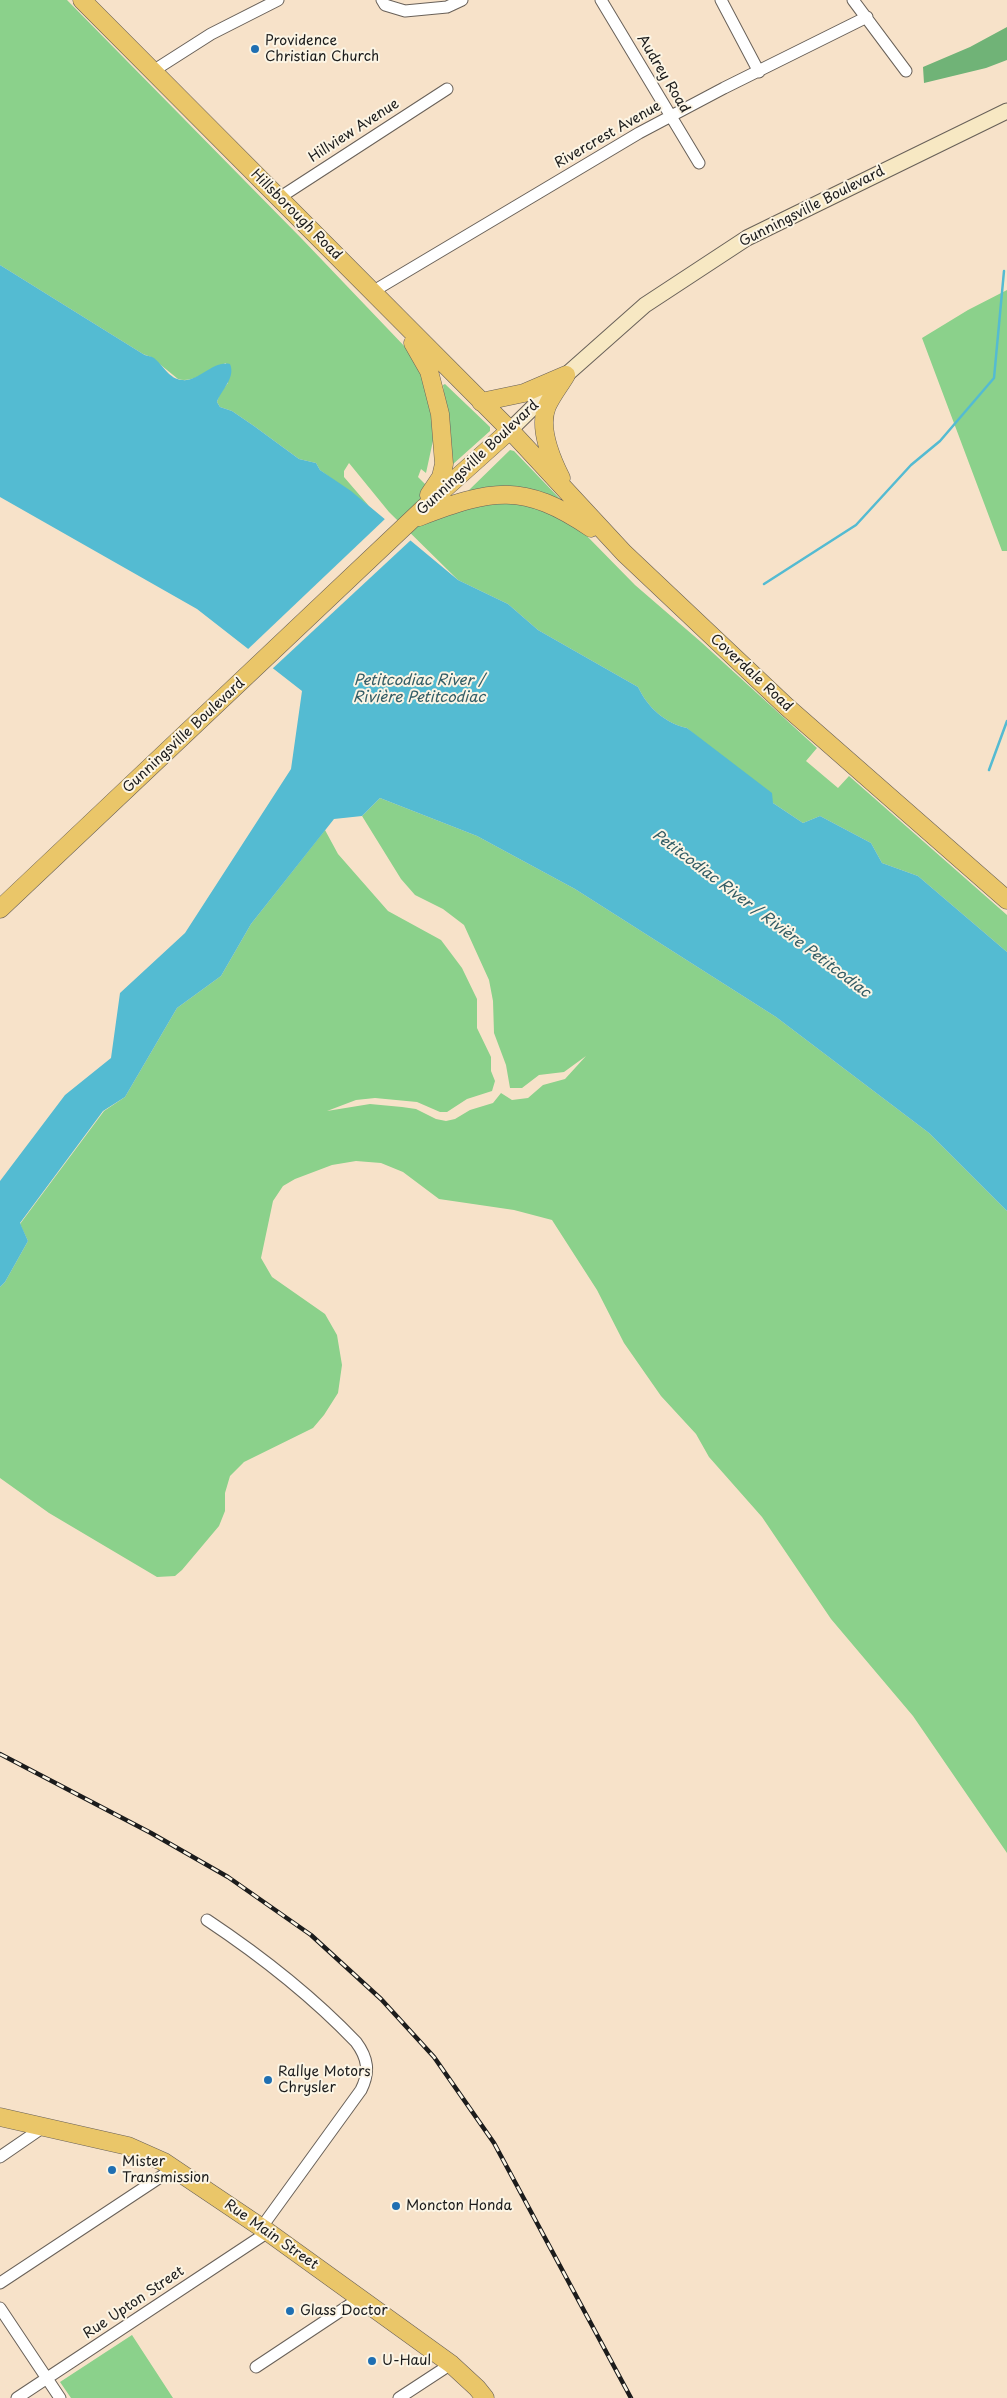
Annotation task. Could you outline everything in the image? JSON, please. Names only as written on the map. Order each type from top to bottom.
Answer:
[{"type":"main road","name":"Hillsborough Road","points":[[89,2],[153,71],[510,430]]},
{"type":"main road","name":"Gunningsville Boulevard","points":[[0,909],[411,520],[444,493],[566,375],[645,305],[747,238],[1007,111]]},
{"type":"main road","points":[[396,317],[423,360],[436,396],[444,464],[444,493],[480,496],[498,494],[532,498],[560,508],[614,543]]},
{"type":"main road","points":[[481,402],[524,393],[566,375]]},
{"type":"main road","points":[[566,375],[549,401],[544,416],[552,458],[571,496]]},
{"type":"main road","name":"Coverdale Road","points":[[510,430],[614,543],[787,707],[1007,900]]},
{"type":"main road","name":"Rue Main Street","points":[[0,2117],[128,2146],[174,2168],[451,2364],[478,2388],[485,2398]]},
{"type":"street","points":[[153,71],[211,34],[278,0]]},
{"type":"street","points":[[384,2],[405,11],[447,7],[462,0]]},
{"type":"street","name":"Audrey Road","points":[[601,0],[699,163]]},
{"type":"street","points":[[721,0],[760,72]]},
{"type":"street","points":[[853,0],[906,71]]},
{"type":"street","name":"Rivercrest Avenue","points":[[372,292],[639,133],[724,88],[760,72],[867,17]]},
{"type":"street","name":"Hillview Avenue","points":[[279,198],[447,89]]},
{"type":"street","points":[[207,1920],[300,1988],[356,2042],[367,2064],[368,2074],[360,2090],[264,2230]]},
{"type":"street","points":[[0,2157],[45,2126]]},
{"type":"street","points":[[0,2283],[174,2168]]},
{"type":"street","name":"Rue Upton Street","points":[[17,2398],[264,2230]]},
{"type":"street","points":[[256,2367],[360,2298]]},
{"type":"street","points":[[0,2308],[60,2398]]},
{"type":"street","points":[[399,2398],[451,2364]]},
{"type":"green space","points":[[0,0],[67,0],[302,239],[408,350],[428,386],[434,436],[426,473],[421,469],[418,477],[452,511],[481,503],[533,504],[583,532],[635,585],[701,642],[817,748],[806,761],[838,788],[849,776],[1007,915],[1007,952],[918,876],[882,863],[871,843],[820,816],[803,823],[773,803],[687,728],[679,726],[658,714],[647,702],[638,687],[538,630],[508,604],[458,580],[389,512],[349,463],[344,471],[344,477],[369,506],[320,470],[316,463],[299,459],[232,411],[220,407],[217,402],[220,393],[228,383],[226,363],[190,379],[178,379],[151,357],[143,354],[0,265]]},
{"type":"green space","points":[[1007,27],[1007,60],[986,68],[924,83],[923,67],[970,47]]},
{"type":"green space","points":[[1007,290],[1007,551],[1002,551],[922,338],[968,310]]},
{"type":"green space","points":[[445,384],[490,427],[490,431],[452,465],[443,385]]},
{"type":"green space","points":[[510,450],[514,451],[563,502],[469,493],[468,491]]},
{"type":"green space","points":[[380,798],[477,836],[575,889],[776,1017],[929,1133],[1007,1211],[1007,1853],[913,1716],[831,1619],[762,1517],[709,1457],[696,1434],[661,1396],[624,1343],[597,1290],[552,1220],[514,1210],[439,1199],[403,1172],[381,1163],[356,1161],[332,1165],[295,1179],[283,1186],[273,1201],[261,1258],[272,1277],[325,1314],[337,1335],[342,1365],[338,1393],[313,1428],[244,1462],[230,1476],[225,1493],[225,1511],[219,1526],[175,1576],[157,1577],[49,1513],[0,1478],[0,1287],[5,1282],[28,1241],[20,1224],[104,1111],[125,1097],[177,1008],[221,976],[251,924],[325,830],[338,854],[388,911],[441,940],[462,968],[477,999],[477,1028],[491,1057],[491,1071],[495,1081],[492,1091],[467,1099],[447,1112],[440,1112],[417,1102],[375,1098],[356,1100],[327,1111],[370,1104],[416,1109],[436,1119],[446,1121],[455,1119],[470,1110],[493,1103],[501,1093],[512,1100],[528,1098],[543,1085],[565,1079],[586,1056],[564,1072],[539,1075],[522,1088],[510,1088],[506,1065],[494,1033],[493,1001],[489,980],[464,925],[443,909],[415,895],[401,879],[362,816]]},
{"type":"green space","points":[[132,2335],[173,2398],[71,2398],[60,2382]]},
{"type":"water","name":"Petitcodiac River / Rivière Petitcodiac","points":[[0,265],[143,354],[154,358],[177,379],[188,380],[218,365],[230,364],[230,379],[217,402],[220,407],[232,411],[299,459],[316,463],[320,470],[351,491],[458,580],[508,604],[538,630],[638,687],[647,702],[658,714],[679,726],[687,728],[772,793],[773,803],[803,823],[820,816],[871,843],[882,863],[918,876],[1007,952],[1007,1211],[929,1133],[776,1017],[575,889],[477,836],[380,798],[362,816],[334,819],[251,924],[221,976],[177,1008],[125,1097],[103,1111],[20,1223],[28,1241],[5,1282],[0,1287],[0,1181],[65,1095],[111,1058],[120,993],[185,933],[291,769],[302,691],[197,609],[0,497]]},
{"type":"pier","points":[[386,518],[412,539],[271,670],[246,651]]},
{"type":"waterway","points":[[764,584],[856,525],[911,465],[940,441],[994,378],[1004,271]]},
{"type":"waterway","points":[[989,770],[1007,721]]},
{"type":"railway","points":[[0,1754],[151,1833],[228,1877],[311,1935],[381,1999],[434,2057],[494,2143],[631,2398]]},
{"type":"place","name":"Providence Christian Church","points":[[255,49]]},
{"type":"place","name":"Rallye Motors Chrysler","points":[[268,2080]]},
{"type":"place","name":"Mister Transmission","points":[[112,2170]]},
{"type":"place","name":"Moncton Honda","points":[[396,2206]]},
{"type":"place","name":"Glass Doctor","points":[[290,2311]]},
{"type":"place","name":"U-Haul","points":[[372,2361]]}]
